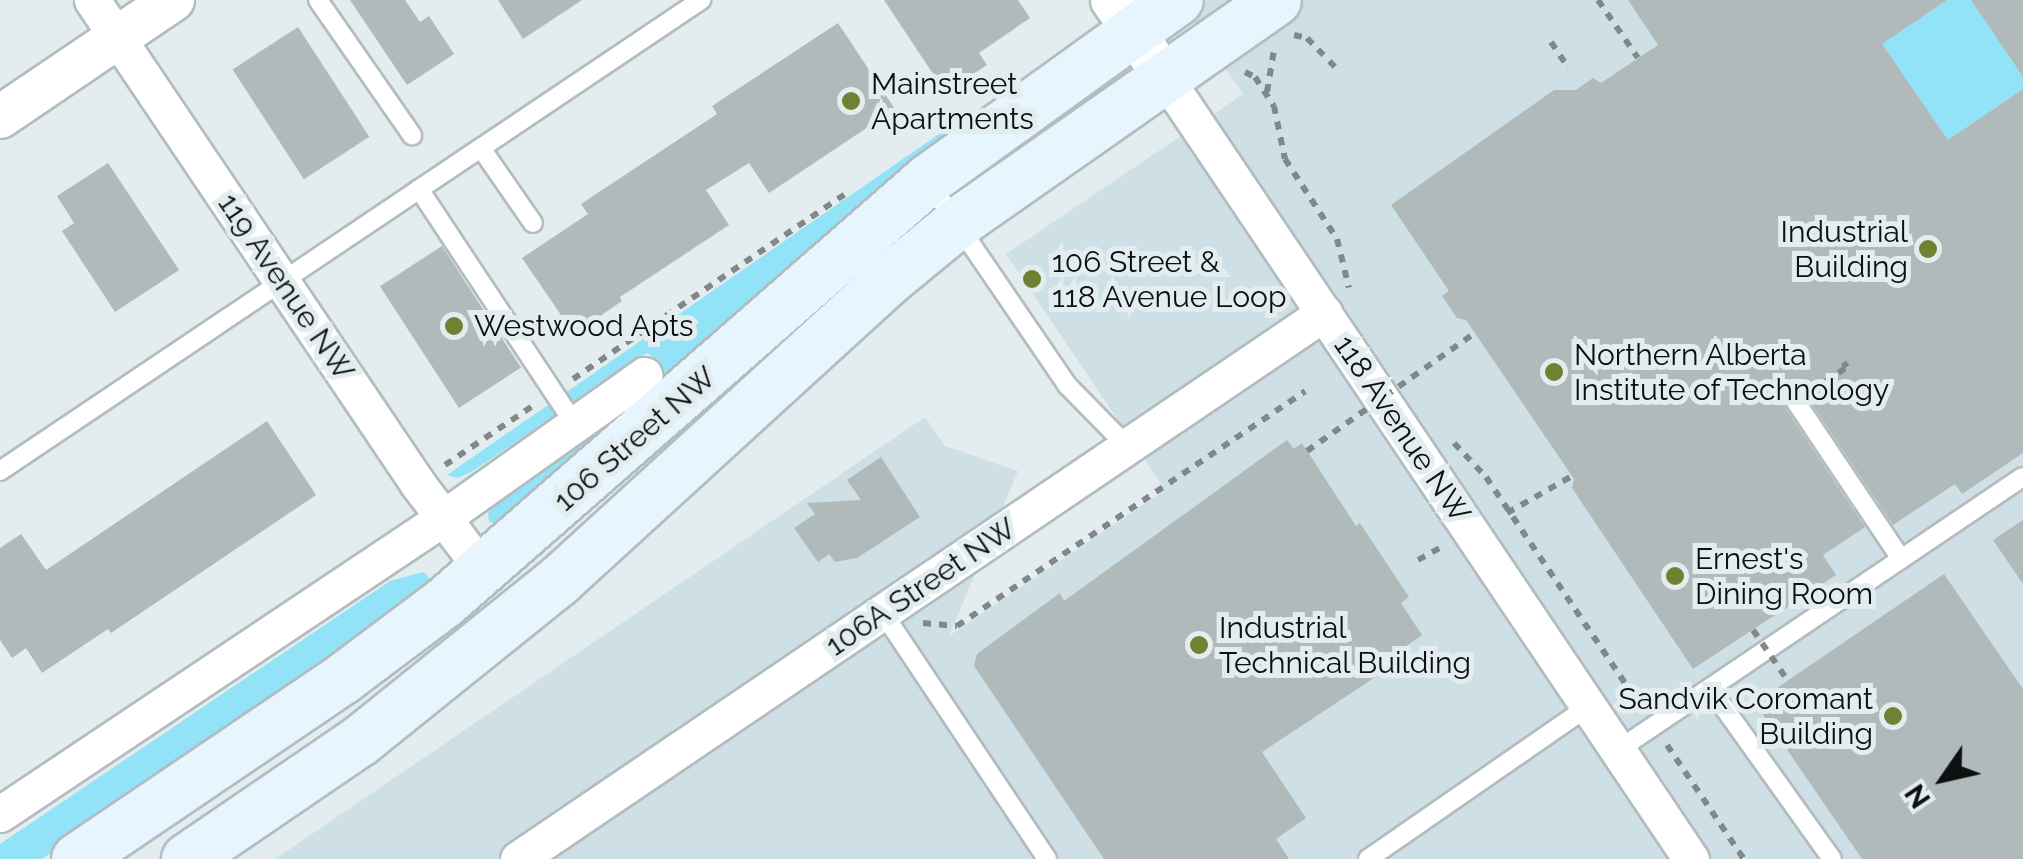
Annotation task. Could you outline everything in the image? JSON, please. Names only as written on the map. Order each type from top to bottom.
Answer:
[{"type":"main road","name":"106 Street NW","points":[[77,859],[344,678],[484,572],[928,180],[1122,15],[1178,0]]},
{"type":"main road","name":"106 Street NW","points":[[186,859],[360,742],[560,581],[958,222],[1164,76],[1276,25]]},
{"type":"street","name":"119 Avenue NW","points":[[92,0],[418,484],[484,572]]},
{"type":"street","points":[[0,117],[173,0]]},
{"type":"street","name":"118 Avenue NW","points":[[1122,15],[1691,859]]},
{"type":"street","name":"106A Street NW","points":[[518,859],[885,617],[1324,313]]},
{"type":"street","name":"106 Street NW","points":[[0,814],[442,518],[644,375]]},
{"type":"lane","points":[[318,0],[412,134]]},
{"type":"lane","points":[[0,471],[701,0]]},
{"type":"lane","points":[[481,148],[534,224]]},
{"type":"lane","points":[[928,180],[1067,385],[1128,447]]},
{"type":"lane","points":[[419,189],[574,423]]},
{"type":"lane","points":[[1796,402],[1901,559]]},
{"type":"lane","points":[[1618,750],[2023,477]]},
{"type":"lane","points":[[885,617],[1047,859]]},
{"type":"lane","points":[[1710,688],[1832,859]]},
{"type":"lane","points":[[1368,859],[1589,706]]},
{"type":"path","points":[[1598,0],[1638,58]]},
{"type":"path","points":[[1266,93],[1276,25],[1307,38],[1335,67]]},
{"type":"path","points":[[1551,42],[1570,69]]},
{"type":"path","points":[[1239,72],[1250,72],[1266,93],[1276,114],[1284,159],[1337,239],[1346,281],[1358,303]]},
{"type":"path","points":[[418,484],[852,190]]},
{"type":"path","points":[[1307,451],[1475,333]]},
{"type":"path","points":[[1796,402],[1846,367],[1843,362]]},
{"type":"path","points":[[1406,372],[1415,387]]},
{"type":"path","points":[[885,617],[957,626],[1304,391]]},
{"type":"path","points":[[1450,438],[1486,477],[1643,709]]},
{"type":"path","points":[[1754,630],[1788,681]]},
{"type":"path","points":[[1674,756],[1744,859]]},
{"type":"shaded area","name":"Northern Alberta Institute of Technology","points":[[1179,0],[2023,0],[2023,859],[275,859],[925,417],[945,446],[1018,471],[949,636],[1165,490],[1006,254],[1243,94]]},
{"type":"shaded area","points":[[1947,0],[1971,0],[2023,77],[2023,89],[1948,140],[1882,44]]},
{"type":"shaded area","points":[[981,111],[500,527],[489,521],[488,513],[503,491],[664,381],[666,375],[653,357],[647,353],[473,471],[458,478],[447,475],[936,136]]},
{"type":"shaded area","points":[[423,572],[433,581],[416,602],[42,859],[0,859],[0,844],[390,581]]},
{"type":"building","points":[[350,0],[405,0],[420,22],[429,16],[454,54],[407,85]]},
{"type":"building","points":[[498,0],[582,0],[523,39]]},
{"type":"building","points":[[884,0],[1018,0],[1030,18],[979,53],[987,65],[945,92]]},
{"type":"building","points":[[1628,0],[1947,0],[1882,44],[1948,140],[2023,89],[2023,453],[1962,494],[1955,484],[1893,525],[1806,395],[1790,391],[1784,397],[1786,409],[1865,527],[1823,555],[1836,575],[1693,669],[1572,488],[1574,479],[1466,320],[1457,318],[1442,296],[1449,291],[1391,205],[1554,90],[1576,90],[1593,78],[1601,83],[1658,45]]},
{"type":"building","points":[[1971,0],[2023,0],[2023,77]]},
{"type":"building","points":[[838,23],[895,109],[769,193],[749,163],[706,190],[729,225],[620,297],[622,301],[574,334],[522,258],[588,214],[581,204],[717,114],[712,106]]},
{"type":"building","points":[[298,27],[369,137],[304,179],[233,69]]},
{"type":"building","points":[[108,163],[179,270],[115,312],[62,231],[74,223],[57,196]]},
{"type":"building","name":"Westwood Apts","points":[[442,246],[521,368],[459,408],[380,286]]},
{"type":"building","points":[[267,421],[316,495],[111,633],[108,629],[42,673],[26,648],[12,658],[0,640],[0,548],[21,534],[46,570]]},
{"type":"building","name":"Industrial Technical Building","points":[[1287,440],[1294,449],[1302,443],[1356,526],[1360,523],[1409,597],[1401,603],[1422,635],[1393,655],[1398,662],[1262,752],[1306,818],[1276,839],[1289,859],[1104,859],[974,666],[977,654],[1060,593],[1064,601]]},
{"type":"building","points":[[881,457],[920,517],[857,558],[835,562],[829,554],[818,562],[794,528],[815,514],[807,503],[861,500],[847,480]]},
{"type":"building","points":[[2023,520],[2023,584],[1993,540]]},
{"type":"building","name":"Sandvik Coromant Building","points":[[1944,574],[2023,689],[2023,859],[1862,859],[1755,703]]},
{"type":"place","name":"Mainstreet Apartments","points":[[851,101]]},
{"type":"place","name":"Industrial Building","points":[[1928,249]]},
{"type":"place","name":"106 Street & 118 Avenue Loop","points":[[1032,279]]},
{"type":"place","name":"Westwood Apts","points":[[454,326]]},
{"type":"place","name":"Northern Alberta Institute of Technology","points":[[1554,372]]},
{"type":"place","name":"Ernest's Dining Room","points":[[1675,576]]},
{"type":"place","name":"Industrial Technical Building","points":[[1199,645]]},
{"type":"place","name":"Sandvik Coromant Building","points":[[1893,716]]}]
